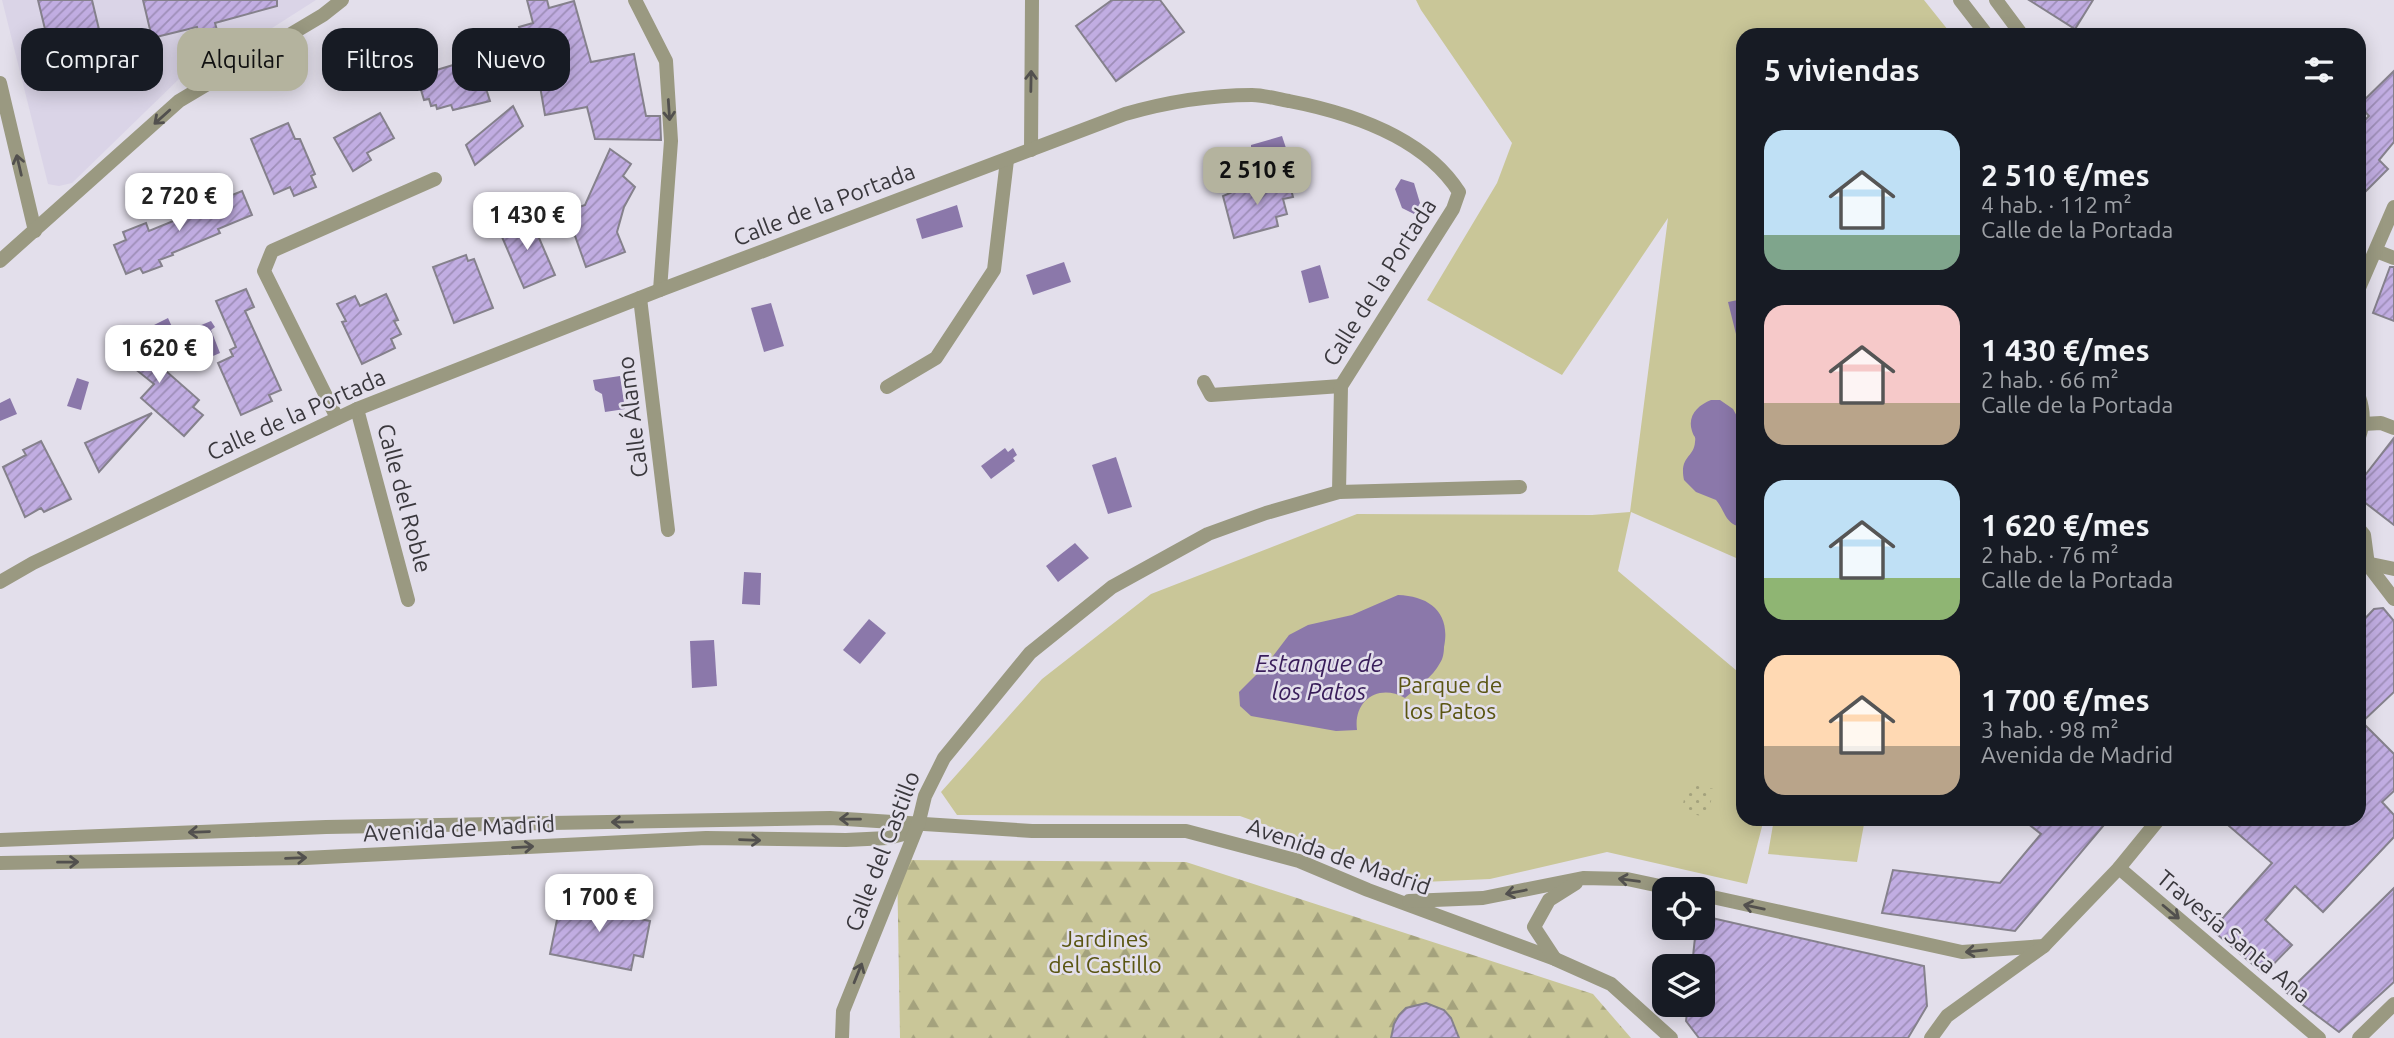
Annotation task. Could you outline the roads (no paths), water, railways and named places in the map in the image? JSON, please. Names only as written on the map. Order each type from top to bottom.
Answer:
[{"type":"street","points":[[0,261],[179,102],[323,15],[342,0]]},
{"type":"street","points":[[635,0],[666,61],[671,141],[660,290]]},
{"type":"street","points":[[1031,150],[1032,0]]},
{"type":"street","points":[[1959,0],[1981,28]]},
{"type":"street","points":[[2001,3],[2017,28]]},
{"type":"street","points":[[0,83],[35,231]]},
{"type":"street","name":"Calle de la Portada","points":[[0,582],[33,563],[357,408],[1031,150],[1160,104],[1207,97],[1255,95],[1311,105],[1367,123],[1414,146],[1448,175],[1459,192],[1453,209],[1341,386],[1339,492]]},
{"type":"street","points":[[887,387],[936,358],[994,270],[1007,160]]},
{"type":"street","points":[[337,418],[264,271],[272,251],[435,179]]},
{"type":"street","points":[[2366,273],[2394,207]]},
{"type":"street","points":[[2376,251],[2394,258]]},
{"type":"street","name":"Calle Álamo","points":[[640,298],[668,530]]},
{"type":"street","name":"Calle de la Portada","points":[[1203,382],[1211,395],[1341,386]]},
{"type":"street","name":"Calle del Roble","points":[[357,408],[408,600]]},
{"type":"street","points":[[2366,430],[2387,426]]},
{"type":"street","name":"Calle del Castillo","points":[[842,1038],[843,1011],[918,825],[925,796],[944,758],[1030,653],[1112,587],[1208,534],[1266,513],[1339,492],[1520,487]]},
{"type":"street","points":[[2366,566],[2394,569]]},
{"type":"street","points":[[2366,570],[2394,599]]},
{"type":"street","name":"Avenida de Madrid","points":[[0,840],[326,827],[816,818],[885,820],[918,825],[1032,831],[1186,831],[1299,861],[1555,959],[1611,984],[1671,1038]]},
{"type":"street","name":"Avenida de Madrid","points":[[0,863],[305,858],[706,838],[846,840],[888,838],[904,834],[918,825]]},
{"type":"street","points":[[1931,1038],[1947,1017],[2045,946],[2119,868],[2153,826]]},
{"type":"street","name":"Travesía Santa Ana","points":[[2119,868],[2319,1038]]},
{"type":"street","points":[[1555,959],[1534,927],[1549,900],[1583,878]]},
{"type":"street","points":[[1401,901],[1483,898],[1583,878],[1627,879],[1652,884]]},
{"type":"street","points":[[1715,898],[1962,952],[2045,946]]},
{"type":"street","points":[[2359,1038],[2394,1003]]},
{"type":"water","points":[[1282,136],[1288,154],[1256,163],[1251,145]]},
{"type":"water","points":[[1401,179],[1414,183],[1420,203],[1414,214],[1402,208],[1395,189]]},
{"type":"water","points":[[957,205],[963,227],[922,239],[916,219]]},
{"type":"water","points":[[1064,262],[1071,282],[1033,295],[1026,275]]},
{"type":"water","points":[[1320,265],[1329,298],[1309,303],[1301,271]]},
{"type":"water","points":[[1736,300],[1736,334],[1728,302]]},
{"type":"water","points":[[771,303],[784,346],[764,352],[751,308]]},
{"type":"water","points":[[168,318],[183,351],[168,357],[154,325]]},
{"type":"water","points":[[211,321],[215,327],[211,330],[220,353],[206,359],[194,328]]},
{"type":"water","points":[[620,376],[625,409],[605,412],[602,394],[595,390],[593,380]]},
{"type":"water","points":[[77,378],[89,382],[81,410],[67,406]]},
{"type":"water","points":[[10,398],[17,414],[0,421],[0,403]]},
{"type":"water","points":[[1711,400],[1720,400],[1736,414],[1736,526],[1729,521],[1716,500],[1696,492],[1684,480],[1683,466],[1695,442],[1691,426],[1692,416]]},
{"type":"water","points":[[1005,448],[1008,452],[1013,448],[1017,455],[1013,458],[1015,461],[991,479],[981,466]]},
{"type":"water","points":[[1116,457],[1132,507],[1108,514],[1092,465]]},
{"type":"water","points":[[1075,543],[1089,558],[1058,582],[1046,566]]},
{"type":"water","points":[[744,572],[761,573],[760,605],[742,604]]},
{"type":"water","name":"Estanque de los Patos","points":[[1398,595],[1420,599],[1436,609],[1441,616],[1445,635],[1443,655],[1437,668],[1405,698],[1386,692],[1370,697],[1359,710],[1357,730],[1336,731],[1251,716],[1240,706],[1239,692],[1267,664],[1289,635],[1308,625],[1352,615]]},
{"type":"water","points":[[869,619],[886,633],[860,664],[843,650]]},
{"type":"water","points":[[714,640],[717,686],[692,688],[690,641]]},
{"type":"park label","name":"Parque de los Patos","points":[[1450,697]]},
{"type":"park label","name":"Jardines del Castillo","points":[[1105,951]]}]
